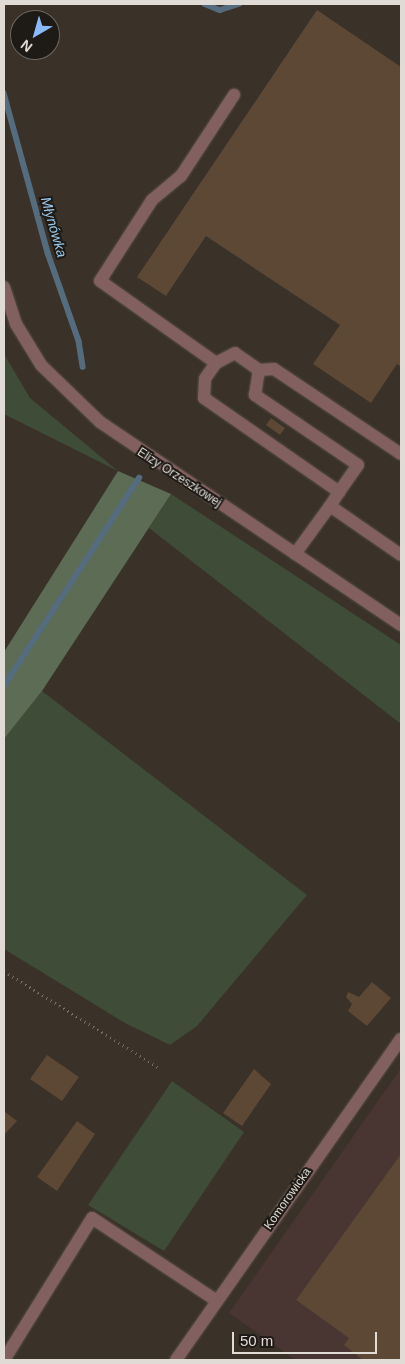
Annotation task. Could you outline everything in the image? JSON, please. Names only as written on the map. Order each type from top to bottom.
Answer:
[{"type":"street","points":[[216,363],[100,281],[152,200],[181,176],[234,95]]},
{"type":"street","name":"Elizy Orzeszkowej","points":[[4,287],[16,324],[40,365],[73,399],[131,446],[401,625]]},
{"type":"street","points":[[340,492],[204,398],[206,379],[216,363],[235,353],[259,370],[274,368],[401,454]]},
{"type":"street","points":[[259,370],[255,395],[358,465],[295,554]]},
{"type":"street","points":[[330,506],[401,555]]},
{"type":"street","name":"Komorowicka","points":[[176,1360],[401,1039]]},
{"type":"street","points":[[4,1360],[92,1218],[217,1301]]},
{"type":"path","points":[[4,970],[159,1068]]},
{"type":"shaded area","points":[[401,1068],[401,1360],[295,1360],[229,1313]]},
{"type":"green space","points":[[4,354],[30,398],[118,471],[4,414]]},
{"type":"green space","points":[[118,471],[171,494],[42,691],[4,739],[4,652]]},
{"type":"green space","points":[[171,494],[401,645],[401,724],[149,528]]},
{"type":"green space","points":[[42,691],[307,895],[197,1026],[170,1045],[125,1023],[4,949],[4,739]]},
{"type":"green space","points":[[172,1081],[244,1132],[164,1251],[88,1205]]},
{"type":"building","points":[[317,10],[401,67],[401,367],[397,364],[371,403],[313,364],[340,325],[206,236],[166,296],[137,277]]},
{"type":"building","points":[[271,418],[285,428],[280,435],[266,425]]},
{"type":"building","points":[[372,982],[391,998],[367,1026],[348,1011],[352,1004],[346,997],[348,992],[359,997]]},
{"type":"building","points":[[47,1055],[79,1077],[62,1101],[30,1079]]},
{"type":"building","points":[[254,1069],[271,1084],[242,1126],[223,1113]]},
{"type":"building","points":[[4,1111],[17,1121],[4,1135]]},
{"type":"building","points":[[77,1121],[95,1134],[57,1191],[37,1177]]},
{"type":"building","points":[[401,1154],[401,1360],[363,1360],[344,1345],[349,1338],[296,1300]]},
{"type":"waterway","points":[[205,4],[220,10],[239,4]]},
{"type":"waterway","name":"Młynówka","points":[[4,93],[48,253],[79,341],[83,367]]},
{"type":"waterway","name":"Młynówka","points":[[4,686],[139,478]]}]
